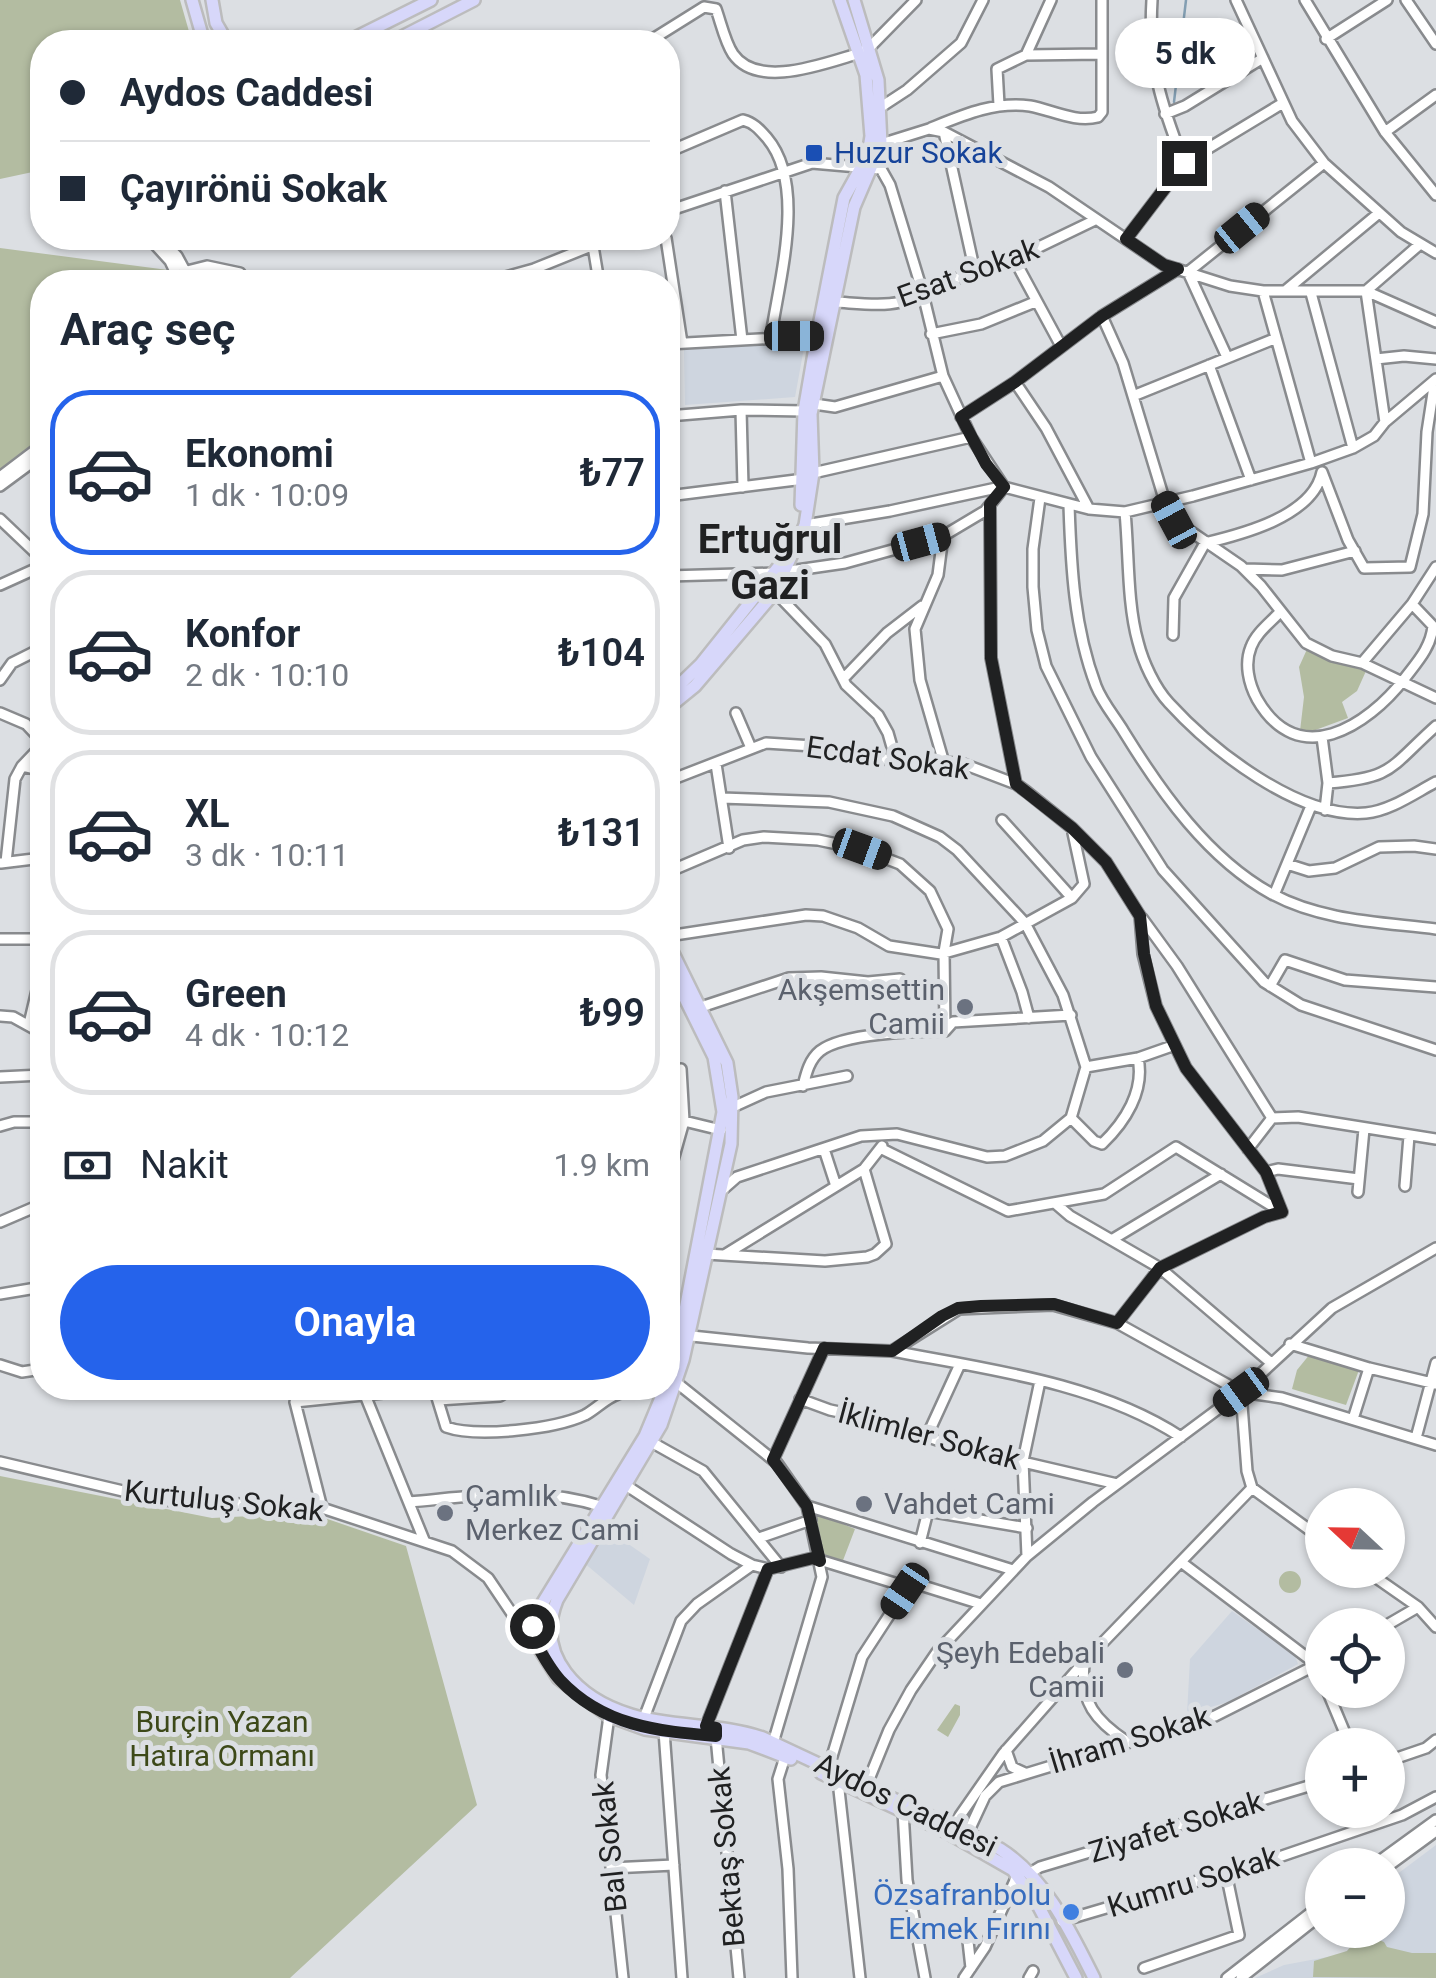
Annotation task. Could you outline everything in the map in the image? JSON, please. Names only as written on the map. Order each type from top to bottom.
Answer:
[{"type":"main road","points":[[192,0],[201,30]]},
{"type":"main road","points":[[212,0],[220,30]]},
{"type":"main road","points":[[371,30],[431,0]]},
{"type":"main road","points":[[415,30],[474,0]]},
{"type":"main road","points":[[680,682],[702,664],[781,572],[804,525],[809,407],[818,336],[844,198],[867,171],[872,130],[865,50],[840,0]]},
{"type":"main road","points":[[809,407],[854,208],[881,144],[881,106],[854,0]]},
{"type":"main road","points":[[680,698],[695,686],[775,592],[808,476]]},
{"type":"main road","points":[[680,979],[701,1007],[723,1052],[733,1106],[732,1134],[706,1254],[680,1334]]},
{"type":"main road","points":[[680,986],[714,1058],[722,1101],[721,1130],[680,1330]]},
{"type":"main road","points":[[661,1400],[645,1436],[607,1508],[561,1592],[544,1639],[532,1631],[558,1576],[607,1508],[627,1486],[652,1443],[664,1400]]},
{"type":"main road","name":"Aydos Caddesi","points":[[548,1629],[554,1655],[570,1676],[607,1704],[644,1718],[755,1735],[831,1775]]},
{"type":"main road","name":"Aydos Caddesi","points":[[532,1631],[558,1678],[608,1716],[664,1732],[713,1730],[866,1788],[966,1837],[1024,1875],[1062,1921],[1094,1978]]},
{"type":"main road","name":"Aydos Caddesi","points":[[866,1788],[903,1810],[950,1829]]},
{"type":"main road","name":"Aydos Caddesi","points":[[1024,1875],[1076,1978]]},
{"type":"street","points":[[667,30],[704,7],[716,9],[734,55],[763,74],[776,73],[865,50],[916,0]]},
{"type":"street","points":[[881,106],[907,90],[961,44],[983,0]]},
{"type":"street","points":[[1026,55],[1052,0]]},
{"type":"street","points":[[881,144],[999,105],[1098,118],[1102,112],[1102,0]]},
{"type":"street","points":[[1152,0],[1150,54],[1164,114],[1184,163]]},
{"type":"street","points":[[1236,0],[1292,121],[1324,163],[1378,214],[1419,245],[1436,252]]},
{"type":"street","points":[[1304,0],[1385,132],[1436,194]]},
{"type":"street","points":[[1326,38],[1387,0]]},
{"type":"street","points":[[1406,0],[1436,44]]},
{"type":"street","points":[[999,105],[998,69],[1026,55],[1100,54]]},
{"type":"street","points":[[1164,114],[1263,58]]},
{"type":"street","points":[[1385,132],[1436,95]]},
{"type":"street","points":[[1126,239],[1184,163],[1283,103]]},
{"type":"street","points":[[680,147],[736,121],[749,121],[773,146],[784,171],[788,216],[771,336]]},
{"type":"street","points":[[929,129],[944,132],[1049,187],[1164,265],[1230,286],[1264,291],[1366,291],[1436,322]]},
{"type":"street","points":[[944,132],[975,272]]},
{"type":"street","points":[[680,207],[812,163],[867,171],[890,185],[943,376],[971,437],[1004,487]]},
{"type":"street","points":[[961,417],[1102,316],[1183,270],[1324,163]]},
{"type":"street","points":[[725,191],[742,340]]},
{"type":"street","points":[[1284,290],[1378,214]]},
{"type":"street","name":"Esat Sokak","points":[[835,302],[882,304],[914,299],[922,290],[1014,259],[1095,220]]},
{"type":"street","points":[[1366,291],[1419,245]]},
{"type":"street","points":[[170,250],[186,270]]},
{"type":"street","points":[[534,269],[583,250]]},
{"type":"street","points":[[1014,259],[1062,346]]},
{"type":"street","points":[[191,270],[206,266],[225,270]]},
{"type":"street","points":[[1183,270],[1227,357]]},
{"type":"street","points":[[1264,291],[1311,464]]},
{"type":"street","points":[[1366,291],[1385,422]]},
{"type":"street","points":[[1310,292],[1353,448]]},
{"type":"street","points":[[931,334],[981,324],[1035,302]]},
{"type":"street","points":[[1102,316],[1123,363],[1174,520],[1244,570],[1306,643],[1332,656],[1362,663],[1436,698]]},
{"type":"street","points":[[680,330],[682,343],[818,336]]},
{"type":"street","points":[[1133,396],[1274,338]]},
{"type":"street","points":[[1376,359],[1436,359]]},
{"type":"street","points":[[1209,365],[1250,480]]},
{"type":"street","points":[[680,415],[835,408],[943,376]]},
{"type":"street","points":[[804,525],[1004,487],[1068,505],[1124,512],[1311,464],[1353,448],[1374,436],[1435,380]]},
{"type":"street","points":[[1322,472],[1364,568],[1410,567],[1422,514],[1435,380]]},
{"type":"street","points":[[1015,382],[1046,428],[1089,509]]},
{"type":"street","points":[[741,410],[743,487]]},
{"type":"street","points":[[680,495],[808,476],[971,437]]},
{"type":"street","points":[[0,477],[30,454]]},
{"type":"street","points":[[1173,635],[1174,598],[1205,543],[1228,538],[1300,508],[1320,480],[1323,459]]},
{"type":"street","points":[[0,486],[30,469]]},
{"type":"street","points":[[680,576],[781,572],[844,563],[943,536],[977,516],[1004,487]]},
{"type":"street","points":[[1040,498],[1032,550],[1033,587],[1037,630],[1046,666],[1091,757],[1163,870],[1270,986],[1301,1005],[1436,1050]]},
{"type":"street","points":[[990,504],[991,658],[1016,784]]},
{"type":"street","points":[[1068,505],[1076,616],[1096,688],[1148,771],[1198,834],[1274,895],[1326,915],[1436,929]]},
{"type":"street","points":[[1124,512],[1138,643],[1149,672],[1167,702],[1212,742],[1273,788],[1325,810],[1371,813],[1436,782]]},
{"type":"street","points":[[0,520],[30,550]]},
{"type":"street","points":[[943,536],[938,576],[916,629],[920,680],[944,763]]},
{"type":"street","points":[[1244,570],[1282,570],[1354,551]]},
{"type":"street","points":[[1362,663],[1412,604],[1436,567]]},
{"type":"street","points":[[0,585],[30,569]]},
{"type":"street","points":[[775,592],[825,644],[843,679],[878,715],[896,761]]},
{"type":"street","points":[[843,679],[887,633],[924,604]]},
{"type":"street","points":[[1280,612],[1256,636],[1248,670],[1254,694],[1280,726],[1306,738],[1322,737],[1361,720],[1402,682],[1432,642],[1432,626],[1412,604]]},
{"type":"street","points":[[0,680],[12,664],[30,654]]},
{"type":"street","points":[[0,713],[30,729]]},
{"type":"street","points":[[736,713],[751,748]]},
{"type":"street","points":[[1328,782],[1369,780],[1388,773],[1436,726]]},
{"type":"street","points":[[1322,737],[1328,782],[1325,810]]},
{"type":"street","name":"Ecdat Sokak","points":[[680,777],[751,748],[795,744],[896,761],[961,763],[1016,784],[1072,828],[1106,862],[1140,916],[1148,981],[1156,1006],[1186,1068],[1266,1172],[1282,1212]]},
{"type":"street","points":[[30,757],[15,779],[3,863],[30,860]]},
{"type":"street","points":[[716,764],[729,848]]},
{"type":"street","points":[[22,766],[30,768]]},
{"type":"street","points":[[720,1192],[737,1177],[860,1136],[915,1137],[987,1156],[1004,1156],[1044,1141],[1071,1118],[1086,1067],[1071,1015],[1024,923],[957,850],[921,826],[830,802],[722,798]]},
{"type":"street","points":[[1274,895],[1311,806]]},
{"type":"street","points":[[1002,820],[1072,898]]},
{"type":"street","points":[[680,938],[806,914],[858,928],[901,950],[944,952],[1000,938],[1072,898],[1084,884],[1072,828]]},
{"type":"street","points":[[680,867],[743,840],[764,837],[818,840],[862,849],[900,864],[922,881],[948,929],[944,952],[945,1031]]},
{"type":"street","points":[[1287,864],[1309,870],[1335,868],[1379,848],[1436,850]]},
{"type":"street","points":[[1140,916],[1177,966],[1272,1118],[1298,1118],[1436,1139]]},
{"type":"street","points":[[1000,938],[1029,1018]]},
{"type":"street","points":[[0,939],[30,939]]},
{"type":"street","points":[[1270,986],[1284,960],[1345,980],[1436,987]]},
{"type":"street","points":[[701,1007],[789,978],[868,982],[900,979]]},
{"type":"street","points":[[803,1086],[812,1058],[834,1044],[904,1031],[945,1031],[953,1022],[1071,1015]]},
{"type":"street","points":[[0,1016],[30,1024]]},
{"type":"street","points":[[1086,1067],[1138,1058],[1175,1045]]},
{"type":"street","points":[[1071,1118],[1102,1144],[1121,1122],[1137,1093],[1138,1058]]},
{"type":"street","points":[[680,1135],[684,1121],[681,1070]]},
{"type":"street","points":[[0,1077],[30,1076]]},
{"type":"street","points":[[733,1106],[766,1092],[847,1076]]},
{"type":"street","points":[[1248,1149],[1272,1118]]},
{"type":"street","points":[[684,1121],[721,1130]]},
{"type":"street","points":[[0,1126],[30,1122]]},
{"type":"street","points":[[1358,1192],[1364,1129]]},
{"type":"street","points":[[725,1254],[864,1170],[882,1149],[882,1134]]},
{"type":"street","points":[[1405,1186],[1409,1136]]},
{"type":"street","points":[[882,1149],[1008,1212],[1104,1194],[1176,1147],[1282,1212]]},
{"type":"street","points":[[824,1149],[836,1186]]},
{"type":"street","points":[[1266,1172],[1278,1169],[1359,1179]]},
{"type":"street","points":[[706,1254],[825,1261],[875,1254],[886,1244],[864,1170]]},
{"type":"street","points":[[1113,1239],[1222,1174]]},
{"type":"street","points":[[1056,1204],[1160,1268],[1270,1362]]},
{"type":"street","points":[[0,1222],[30,1209]]},
{"type":"street","points":[[1117,1323],[1160,1268],[1282,1212]]},
{"type":"street","points":[[866,1788],[889,1730],[937,1652],[1027,1556],[1241,1392],[1332,1308],[1436,1248]]},
{"type":"street","points":[[0,1294],[30,1289]]},
{"type":"street","points":[[892,1351],[958,1308],[1054,1304],[1117,1323],[1241,1392],[1282,1398],[1436,1445]]},
{"type":"street","points":[[680,1340],[892,1351],[960,1364],[1040,1381],[1150,1416],[1181,1437]]},
{"type":"street","points":[[1290,1344],[1433,1383]]},
{"type":"street","points":[[773,1460],[824,1348]]},
{"type":"street","points":[[1416,1438],[1436,1362]]},
{"type":"street","points":[[926,1436],[960,1364]]},
{"type":"street","points":[[0,1365],[30,1371]]},
{"type":"street","points":[[1353,1419],[1369,1368]]},
{"type":"street","points":[[1027,1556],[1022,1461],[1040,1381]]},
{"type":"street","points":[[1241,1392],[1252,1488],[1305,1527]]},
{"type":"street","points":[[680,1393],[773,1460],[807,1506],[822,1577],[774,1743]]},
{"type":"street","name":"İklimler Sokak","points":[[800,1399],[926,1436],[1117,1484]]},
{"type":"street","points":[[315,1400],[295,1402],[322,1508]]},
{"type":"street","points":[[367,1400],[424,1540]]},
{"type":"street","points":[[438,1400],[446,1427],[458,1431],[500,1431],[582,1416],[607,1400]]},
{"type":"street","points":[[652,1443],[703,1472],[781,1568]]},
{"type":"street","name":"Kurtuluş Sokak","points":[[0,1462],[162,1500],[322,1508],[424,1540],[452,1551],[488,1578],[517,1621],[532,1631]]},
{"type":"street","points":[[627,1486],[752,1564],[781,1568],[813,1558],[900,1585],[920,1585],[981,1604]]},
{"type":"street","points":[[950,1829],[1006,1750],[1084,1662],[1252,1488]]},
{"type":"street","points":[[408,1502],[515,1492],[557,1494],[607,1508]]},
{"type":"street","points":[[807,1506],[1013,1570]]},
{"type":"street","points":[[920,1543],[928,1512],[1028,1528]]},
{"type":"street","points":[[759,1538],[810,1520]]},
{"type":"street","points":[[1181,1562],[1305,1653]]},
{"type":"street","points":[[644,1718],[680,1620],[752,1564]]},
{"type":"street","points":[[713,1730],[768,1569]]},
{"type":"street","points":[[860,1978],[831,1775],[862,1657],[905,1591],[920,1585]]},
{"type":"street","points":[[1391,1588],[1434,1619]]},
{"type":"street","points":[[1405,1615],[1418,1607]]},
{"type":"street","points":[[1084,1662],[1082,1682],[1089,1709],[1126,1741]]},
{"type":"street","name":"İhram Sokak","points":[[966,1837],[991,1786],[1215,1716],[1305,1671]]},
{"type":"street","name":"Bal Sokak","points":[[608,1716],[601,1775],[623,1978]]},
{"type":"street","name":"Bektaş Sokak","points":[[713,1730],[739,1978]]},
{"type":"street","points":[[664,1732],[682,1978]]},
{"type":"street","points":[[1405,1755],[1436,1740]]},
{"type":"street","points":[[1006,1750],[1012,1767],[1025,1773]]},
{"type":"street","points":[[785,1756],[778,1780],[788,1869],[792,1978]]},
{"type":"street","name":"Ziyafet Sokak","points":[[1024,1875],[1305,1787]]},
{"type":"street","name":"Kumru Sokak","points":[[1062,1921],[1402,1815],[1436,1797]]},
{"type":"street","points":[[903,1810],[907,1880],[924,1978]]},
{"type":"street","points":[[1397,1848],[1436,1820]]},
{"type":"street","points":[[1405,1854],[1436,1832]]},
{"type":"street","points":[[611,1868],[674,1865]]},
{"type":"street","points":[[1144,1968],[1239,1935],[1226,1873]]},
{"type":"street","points":[[964,1978],[1024,1875]]},
{"type":"street","points":[[1227,1978],[1305,1917]]},
{"type":"street","points":[[966,1923],[971,1968]]},
{"type":"street","points":[[1240,1978],[1305,1927]]},
{"type":"shaded area","points":[[802,339],[805,342],[795,397],[685,405],[684,347]]},
{"type":"shaded area","points":[[604,1527],[650,1559],[634,1605],[583,1562]]},
{"type":"shaded area","points":[[1232,1611],[1295,1656],[1298,1664],[1228,1702],[1187,1714],[1190,1659]]},
{"type":"shaded area","points":[[1436,1845],[1436,1978],[1255,1978],[1284,1965],[1338,1955],[1349,1948],[1405,1948],[1405,1868]]},
{"type":"green space","points":[[0,0],[180,0],[189,30],[30,30],[30,173],[0,179]]},
{"type":"green space","points":[[0,248],[168,270],[30,270],[30,446],[0,469]]},
{"type":"green space","points":[[1308,647],[1366,671],[1357,691],[1342,702],[1348,718],[1310,732],[1300,731],[1304,697],[1299,667]]},
{"type":"green space","points":[[1310,1354],[1359,1370],[1346,1405],[1292,1389],[1297,1370]]},
{"type":"green space","name":"Burçin Yazan Hatıra Ormanı","points":[[0,1476],[212,1518],[310,1513],[406,1546],[477,1805],[290,1978],[0,1978]]},
{"type":"green space","points":[[818,1514],[855,1529],[842,1563],[825,1555],[815,1521]]},
{"type":"green space","points":[[1290,1571],[1298,1574],[1298,1590],[1290,1593],[1282,1590],[1279,1582],[1282,1574]]},
{"type":"green space","points":[[955,1704],[960,1706],[960,1715],[948,1737],[937,1730]]},
{"type":"green space","points":[[1391,1948],[1436,1953],[1436,1978],[1313,1977],[1314,1961],[1347,1951]]},
{"type":"waterway","points":[[1174,102],[1186,0]]},
{"type":"place","name":"Huzur Sokak","points":[[814,153]]},
{"type":"place","name":"Akşemsettin Camii","points":[[965,1007]]},
{"type":"place","name":"Vahdet Cami","points":[[864,1504]]},
{"type":"place","name":"Çamlık Merkez Cami","points":[[445,1513]]},
{"type":"place","name":"Şeyh Edebali Camii","points":[[1125,1670]]},
{"type":"place","name":"Özsafranbolu Ekmek Fırını","points":[[1071,1912]]},
{"type":"district","name":"Ertuğrul Gazi","points":[[770,562]]},
{"type":"route","points":[[532,1626],[531,1634],[558,1678],[608,1716],[645,1729],[716,1736],[716,1728],[706,1726],[768,1569],[813,1558],[820,1561],[807,1506],[773,1460],[824,1348],[892,1351],[942,1316],[958,1308],[981,1306],[1054,1304],[1117,1323],[1160,1268],[1282,1212],[1266,1172],[1186,1068],[1156,1006],[1148,981],[1140,916],[1106,862],[1072,828],[1016,784],[991,658],[990,504],[1004,487],[986,464],[961,417],[1102,316],[1178,269],[1164,265],[1126,239],[1184,163]]}]
